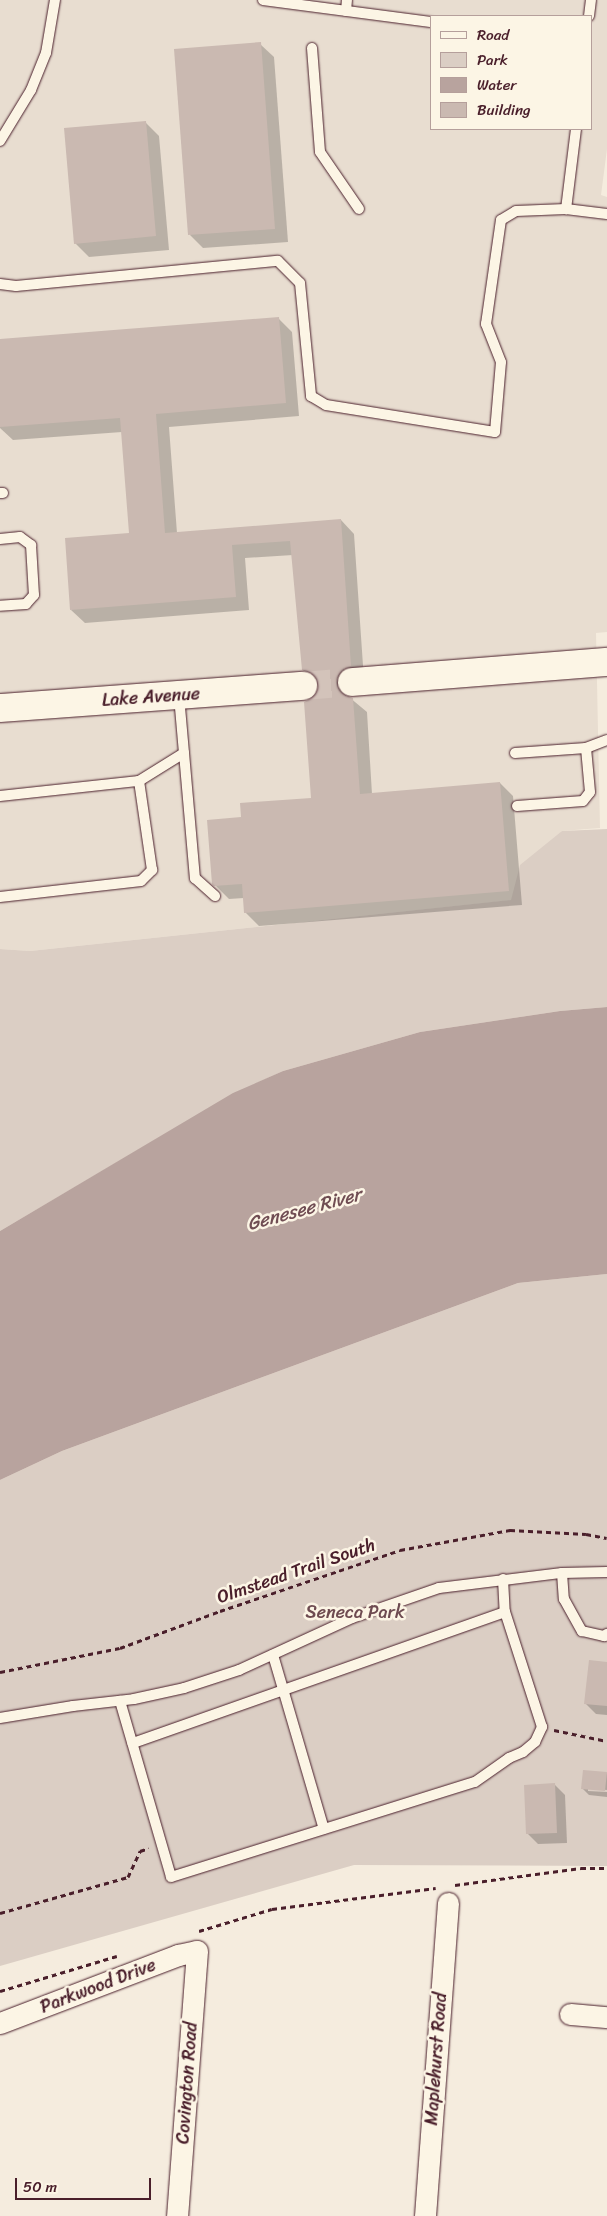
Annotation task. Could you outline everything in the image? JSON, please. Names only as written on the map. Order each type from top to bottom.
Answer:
[{"type":"main road","points":[[352,682],[607,662]]},
{"type":"main road","name":"Lake Avenue","points":[[0,708],[303,686]]},
{"type":"street","name":"Maplehurst Road","points":[[425,2216],[448,1903]]},
{"type":"street","name":"Parkwood Drive","points":[[0,2023],[178,1955],[197,1951]]},
{"type":"street","name":"Covington Road","points":[[177,2216],[197,1951]]},
{"type":"street","points":[[570,2014],[607,2018]]},
{"type":"lane","points":[[0,141],[31,90],[46,53],[55,0]]},
{"type":"lane","points":[[263,0],[346,5],[430,22]]},
{"type":"lane","points":[[589,15],[591,0]]},
{"type":"lane","points":[[312,48],[320,152],[359,209]]},
{"type":"lane","points":[[566,209],[576,130]]},
{"type":"lane","points":[[0,284],[16,286],[278,261],[300,283],[311,396],[326,406],[495,432],[501,362],[486,324],[501,220],[516,211],[566,209],[607,214]]},
{"type":"lane","points":[[0,539],[20,537],[31,545],[34,595],[26,604],[0,606]]},
{"type":"lane","points":[[179,695],[194,878],[215,896]]},
{"type":"lane","points":[[515,753],[586,748],[607,740]]},
{"type":"lane","points":[[517,806],[583,801],[590,792],[586,748]]},
{"type":"lane","points":[[0,796],[139,781],[184,753]]},
{"type":"lane","points":[[0,898],[141,881],[152,870],[139,781]]},
{"type":"lane","points":[[0,1718],[120,1700],[184,1688],[239,1670],[352,1618],[439,1588],[562,1572],[607,1572]]},
{"type":"lane","points":[[562,1572],[564,1599],[582,1631],[604,1636],[607,1634]]},
{"type":"lane","points":[[120,1700],[171,1877],[475,1782],[509,1758],[523,1752],[535,1742],[542,1727],[505,1612],[503,1580]]},
{"type":"lane","points":[[132,1743],[505,1612]]},
{"type":"lane","points":[[274,1655],[324,1829]]},
{"type":"path","name":"Olmstead Trail South","points":[[0,1672],[120,1648],[220,1611],[400,1550],[510,1530],[586,1534],[607,1538]]},
{"type":"path","points":[[542,1727],[607,1741]]},
{"type":"path","points":[[0,1913],[128,1877],[140,1851],[161,1844]]},
{"type":"shaded area","points":[[0,0],[607,0],[607,149],[601,195],[607,197],[607,632],[596,633],[600,828],[562,831],[512,900],[30,951],[0,949]]},
{"type":"green space","points":[[607,829],[607,1007],[560,1011],[420,1032],[283,1071],[233,1094],[0,1231],[0,949],[30,951],[511,900],[520,865],[562,831]]},
{"type":"green space","name":"Seneca Park","points":[[607,1274],[607,1866],[354,1865],[0,1966],[0,1480],[62,1451],[518,1283]]},
{"type":"water","name":"Genesee River","points":[[607,1007],[607,1274],[518,1283],[62,1451],[0,1480],[0,1231],[233,1093],[283,1071],[420,1032],[560,1011]]},
{"type":"building","points":[[261,42],[275,229],[188,235],[174,49]]},
{"type":"building","points":[[146,121],[156,236],[74,244],[64,128]]},
{"type":"building","points":[[279,317],[286,403],[156,414],[165,533],[341,519],[351,666],[343,669],[338,675],[336,683],[339,691],[353,698],[360,794],[500,782],[509,891],[244,913],[242,884],[214,886],[212,884],[207,820],[241,817],[240,803],[311,798],[304,702],[311,699],[317,693],[318,684],[316,678],[310,672],[302,670],[290,541],[232,545],[236,597],[70,610],[65,538],[129,533],[120,418],[0,427],[0,339]]},
{"type":"building","points":[[589,1660],[607,1662],[607,1706],[584,1704]]},
{"type":"building","points":[[583,1770],[607,1772],[605,1791],[581,1789]]},
{"type":"building","points":[[555,1783],[557,1833],[526,1834],[524,1785]]},
{"type":"tunnel","points":[[303,686],[352,682]]}]
